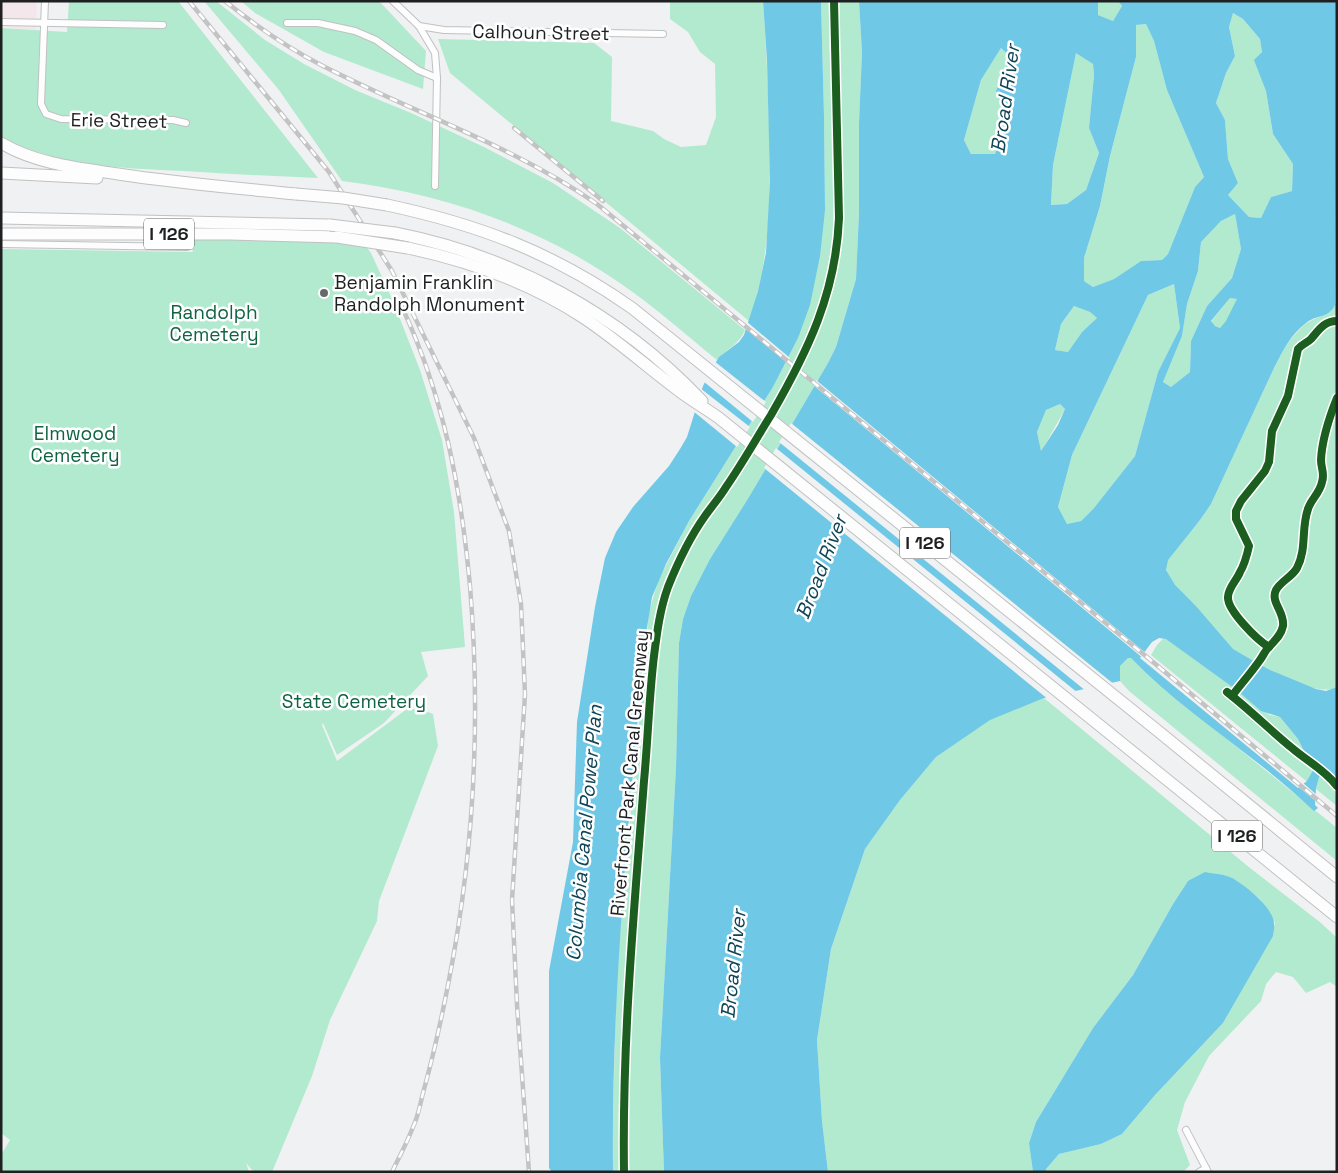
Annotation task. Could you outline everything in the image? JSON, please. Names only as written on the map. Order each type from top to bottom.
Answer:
[{"type":"highway","points":[[1,143],[12,149],[52,163],[168,182]]},
{"type":"highway","name":"I 126","points":[[1,173],[168,182],[343,198],[387,205],[440,217],[517,243],[548,257],[582,275],[618,298],[691,354],[1337,877]]},
{"type":"highway","points":[[1,218],[330,225],[420,238],[494,260],[544,283],[588,307],[607,320],[681,386]]},
{"type":"highway","name":"I 126","points":[[1,234],[230,234],[337,237],[408,248],[469,264],[526,286],[582,317],[681,386],[1337,917]]},
{"type":"street","points":[[44,23],[45,1]]},
{"type":"street","points":[[393,1],[419,26],[434,53],[437,78],[434,186]]},
{"type":"street","points":[[1,22],[163,25]]},
{"type":"street","name":"Erie Street","points":[[44,23],[41,104],[46,114],[61,119],[173,120],[186,123]]},
{"type":"street","points":[[288,23],[318,23],[355,31],[376,40],[418,70],[437,78]]},
{"type":"street","name":"Calhoun Street","points":[[419,26],[444,30],[663,34]]},
{"type":"street","points":[[1,244],[186,247]]},
{"type":"street","points":[[1186,1130],[1207,1170],[1199,1172]]},
{"type":"shaded area","points":[[1,1],[37,1],[36,30],[1,27]]},
{"type":"green space","points":[[69,1],[178,1],[318,178],[113,167],[45,155],[1,137],[1,28],[67,32]]},
{"type":"green space","points":[[204,1],[216,1],[265,40],[304,64],[355,90],[411,113],[484,147],[553,183],[620,228],[745,330],[743,335],[717,360],[634,293],[567,251],[532,233],[495,218],[420,195],[342,181],[279,90]]},
{"type":"green space","points":[[241,1],[379,1],[426,51],[423,89],[324,52],[255,13]]},
{"type":"green space","points":[[670,1],[763,1],[770,151],[768,225],[762,273],[749,321],[450,73],[438,39],[594,43],[612,57],[611,121],[653,131],[681,147],[706,145],[716,117],[715,64],[700,52],[688,32],[670,19]]},
{"type":"green space","points":[[821,1],[859,1],[862,51],[856,279],[836,347],[828,363],[710,559],[691,596],[683,619],[679,643],[676,768],[660,1058],[664,1172],[613,1172],[617,963],[649,612],[658,581],[689,521],[773,387],[798,338],[825,210]]},
{"type":"green space","points":[[1098,1],[1118,1],[1122,6],[1113,21],[1098,15]]},
{"type":"green space","points":[[1233,13],[1243,19],[1260,39],[1262,52],[1255,60],[1266,91],[1273,134],[1293,164],[1292,191],[1271,197],[1261,218],[1249,217],[1228,195],[1238,183],[1228,159],[1225,120],[1216,103],[1226,73],[1235,56],[1229,27]]},
{"type":"green space","points":[[1146,24],[1154,41],[1167,90],[1204,177],[1195,187],[1168,254],[1162,260],[1141,261],[1114,279],[1093,287],[1084,281],[1084,258],[1100,206],[1110,156],[1136,57],[1136,25]]},
{"type":"green space","points":[[1001,48],[1010,55],[996,91],[1007,123],[995,154],[971,154],[964,140],[981,80]]},
{"type":"green space","points":[[1076,52],[1093,64],[1094,75],[1089,128],[1099,153],[1086,190],[1067,204],[1051,205],[1053,165]]},
{"type":"green space","points":[[1235,214],[1241,249],[1232,278],[1207,306],[1191,341],[1190,372],[1171,387],[1163,382],[1182,336],[1187,304],[1198,271],[1201,242],[1221,221]]},
{"type":"green space","points":[[310,239],[366,246],[393,301],[420,370],[442,440],[454,512],[465,647],[421,652],[428,676],[384,723],[337,755],[323,723],[322,725],[337,761],[407,709],[420,709],[433,714],[438,746],[379,901],[377,921],[330,1020],[312,1076],[272,1172],[253,1171],[246,1163],[249,1172],[1,1172],[1,1155],[10,1140],[1,1133],[1,249],[193,252],[190,240]]},
{"type":"green space","points":[[1174,284],[1180,328],[1158,372],[1135,456],[1094,508],[1081,521],[1067,524],[1058,507],[1072,455],[1148,295]]},
{"type":"green space","points":[[1230,298],[1238,299],[1227,321],[1220,328],[1215,326],[1211,322]]},
{"type":"green space","points":[[1337,300],[1337,687],[1321,689],[1300,684],[1264,667],[1258,708],[1270,715],[1280,717],[1298,739],[1304,751],[1315,763],[1337,780],[1337,806],[1151,655],[1157,645],[1195,605],[1170,579],[1166,568],[1169,557],[1211,504],[1286,346],[1303,326],[1331,310]]},
{"type":"green space","points":[[1074,306],[1090,312],[1097,318],[1082,332],[1068,352],[1055,350],[1061,324]]},
{"type":"green space","points":[[1060,404],[1065,409],[1041,452],[1037,432],[1046,410]]},
{"type":"green space","points":[[1128,658],[1131,658],[1192,711],[1337,828],[1337,861],[1129,691],[1120,681],[1120,666]]},
{"type":"green space","points":[[1044,698],[1337,938],[1337,987],[1330,982],[1306,993],[1293,977],[1276,972],[1266,984],[1261,1001],[1209,1056],[1185,1102],[1177,1130],[1190,1165],[1183,1172],[1046,1172],[1046,1169],[1059,1154],[1101,1144],[1122,1134],[1155,1095],[1223,1023],[1272,936],[1275,923],[1259,898],[1231,878],[1188,881],[1133,975],[1093,1028],[1036,1122],[1029,1143],[1033,1172],[828,1172],[822,1121],[817,1040],[831,949],[865,849],[900,800],[936,757],[990,719]]},
{"type":"water","name":"Columbia Canal Power Plan","points":[[763,1],[821,1],[825,210],[820,256],[810,305],[798,338],[773,387],[689,521],[666,564],[652,597],[645,640],[622,906],[615,1039],[613,1172],[552,1172],[549,1168],[549,971],[573,842],[577,722],[595,607],[605,558],[616,532],[633,507],[669,466],[680,449],[687,437],[703,386],[719,357],[739,342],[744,335],[758,291],[766,253],[770,181],[767,60]]},
{"type":"water","name":"Broad River","points":[[859,1],[1098,1],[1098,15],[1113,21],[1122,6],[1118,1],[1337,1],[1335,305],[1326,314],[1306,323],[1287,344],[1211,504],[1168,560],[1166,570],[1175,585],[1233,649],[1270,670],[1316,689],[1326,691],[1337,687],[1337,780],[1327,772],[1319,777],[1315,805],[1318,808],[1314,811],[1269,772],[1152,679],[1131,658],[1128,658],[1120,666],[1120,681],[1044,698],[990,720],[936,757],[900,800],[865,849],[831,949],[817,1040],[822,1121],[828,1172],[664,1172],[660,1058],[676,768],[679,643],[683,619],[691,596],[710,559],[749,497],[836,347],[856,279],[862,52]],"holes":[[[1233,13],[1243,19],[1260,39],[1262,52],[1254,60],[1266,91],[1273,134],[1293,164],[1292,191],[1271,197],[1261,218],[1249,217],[1228,195],[1238,183],[1228,159],[1225,120],[1216,103],[1226,73],[1235,56],[1229,27]],[[1146,24],[1154,41],[1167,90],[1204,177],[1195,187],[1168,254],[1162,260],[1141,261],[1114,279],[1093,287],[1084,281],[1084,258],[1100,206],[1110,156],[1136,57],[1136,25]],[[1001,48],[1010,56],[996,91],[1007,123],[995,154],[971,154],[964,140],[981,80]],[[1076,53],[1093,64],[1094,75],[1089,128],[1099,153],[1086,190],[1067,204],[1051,205],[1053,165]],[[1235,214],[1241,249],[1232,278],[1207,306],[1191,341],[1190,372],[1171,387],[1163,382],[1182,336],[1187,304],[1198,271],[1201,242],[1221,221]],[[1174,284],[1180,328],[1158,372],[1135,456],[1094,508],[1081,521],[1067,524],[1058,507],[1072,455],[1148,295]],[[1230,298],[1237,299],[1226,321],[1220,328],[1211,321]],[[1074,306],[1090,312],[1097,318],[1082,332],[1068,352],[1055,350],[1061,324]],[[1060,404],[1065,409],[1058,425],[1041,451],[1037,432],[1046,410]],[[1159,638],[1166,639],[1238,691],[1261,711],[1280,717],[1316,765],[1307,781],[1298,788],[1140,658],[1152,642]]]},
{"type":"water","points":[[1205,872],[1232,878],[1258,898],[1273,918],[1273,936],[1223,1023],[1155,1095],[1122,1134],[1101,1144],[1059,1154],[1046,1169],[1046,1172],[1033,1172],[1029,1143],[1036,1122],[1093,1028],[1133,975],[1188,881]]},
{"type":"pier","points":[[746,321],[790,358],[788,363],[744,327]]},
{"type":"pier","points":[[714,361],[766,402],[753,422],[703,381]]},
{"type":"pier","points":[[816,380],[1147,654],[1144,658],[1298,785],[1302,782],[1318,796],[1318,803],[813,385]]},
{"type":"pier","points":[[700,388],[750,427],[737,447],[693,411]]},
{"type":"pier","points":[[791,423],[1115,685],[1086,691],[779,442]]},
{"type":"pier","points":[[776,448],[1078,693],[1049,700],[764,468]]},
{"type":"railway","points":[[189,1],[329,172],[392,271],[474,438],[509,531],[521,604],[525,694],[512,900],[517,1005],[529,1172]]},
{"type":"railway","points":[[225,1],[297,52],[357,83],[462,130],[531,164],[597,204],[1337,816]]},
{"type":"railway","points":[[514,128],[603,201]]},
{"type":"railway","points":[[392,1172],[418,1115],[448,985],[464,886],[473,786],[475,736],[475,686],[470,586],[456,479],[440,409],[417,341],[402,307]]},
{"type":"cycle path","name":"Riverfront Park Canal Greenway","points":[[624,1172],[625,1074],[630,976],[651,687],[659,621],[668,587],[685,550],[771,415],[797,368],[818,321],[826,296],[837,245],[839,218],[834,1]]},
{"type":"cycle path","points":[[1269,647],[1257,638],[1237,617],[1229,603],[1229,590],[1239,575],[1249,546],[1236,519],[1236,511],[1241,501],[1265,471],[1269,462],[1272,431],[1288,396],[1298,349],[1325,324],[1337,321]]},
{"type":"cycle path","points":[[1232,696],[1281,633],[1283,621],[1276,603],[1275,594],[1278,587],[1295,571],[1300,561],[1309,505],[1323,479],[1321,460],[1324,436],[1337,398]]},
{"type":"cycle path","points":[[1227,692],[1292,748],[1321,770],[1337,786]]},
{"type":"place","name":"Benjamin Franklin Randolph Monument","points":[[324,293]]},
{"type":"park label","name":"Randolph Cemetery","points":[[214,323]]},
{"type":"park label","name":"Elmwood Cemetery","points":[[75,444]]},
{"type":"park label","name":"State Cemetery","points":[[354,701]]}]
